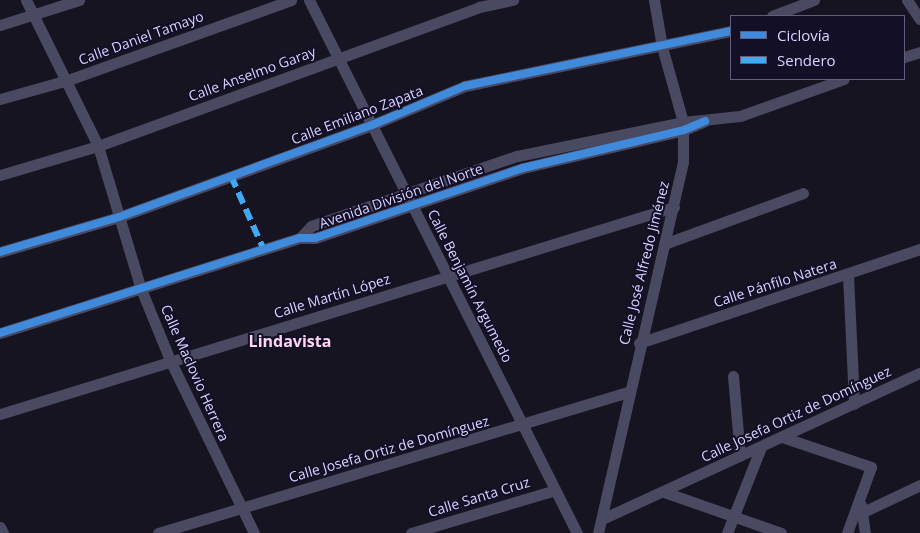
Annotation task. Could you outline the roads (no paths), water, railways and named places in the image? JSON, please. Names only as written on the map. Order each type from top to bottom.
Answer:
[{"type":"street","name":"Calle Maclovio Herrera","points":[[26,0],[68,80],[98,146],[141,288],[170,360],[254,533]]},
{"type":"street","points":[[0,25],[34,16],[79,0]]},
{"type":"street","name":"Calle Daniel Tamayo","points":[[0,99],[68,80],[290,0]]},
{"type":"street","name":"Calle Benjamín Argumedo","points":[[308,0],[336,60],[407,193],[577,533]]},
{"type":"street","name":"Calle Anselmo Garay","points":[[0,175],[98,146],[479,8],[513,0]]},
{"type":"street","name":"Calle José Alfredo Jiménez","points":[[598,533],[639,344],[674,207],[683,162],[684,126],[662,47],[654,0]]},
{"type":"street","points":[[775,15],[814,0]]},
{"type":"street","points":[[907,0],[920,19]]},
{"type":"street","name":"Calle Emiliano Zapata","points":[[0,252],[119,217],[372,125],[465,86],[662,47],[730,31]]},
{"type":"street","points":[[905,57],[920,52]]},
{"type":"street","name":"Avenida División del Norte","points":[[0,333],[300,238],[316,238],[524,168],[684,126],[740,116],[841,80]]},
{"type":"street","name":"Avenida División del Norte","points":[[300,238],[311,226],[517,156],[684,126]]},
{"type":"street","points":[[664,244],[803,193]]},
{"type":"street","name":"Calle Martín López","points":[[0,414],[170,360],[449,277],[674,207]]},
{"type":"street","name":"Calle Pánfilo Natera","points":[[639,344],[848,275],[920,249]]},
{"type":"street","points":[[848,275],[854,404]]},
{"type":"street","name":"Calle Josefa Ortiz de Domínguez","points":[[602,519],[920,373]]},
{"type":"street","points":[[733,376],[740,456]]},
{"type":"street","name":"Calle Josefa Ortiz de Domínguez","points":[[158,533],[524,425],[629,392]]},
{"type":"street","points":[[782,437],[871,467],[847,533]]},
{"type":"street","points":[[727,533],[761,447]]},
{"type":"street","points":[[863,512],[920,485]]},
{"type":"street","name":"Calle Santa Cruz","points":[[411,533],[555,490]]},
{"type":"street","points":[[664,492],[781,533]]},
{"type":"street","points":[[860,499],[865,533]]},
{"type":"street","points":[[0,527],[3,533]]},
{"type":"district","name":"Lindavista","points":[[290,341]]}]
